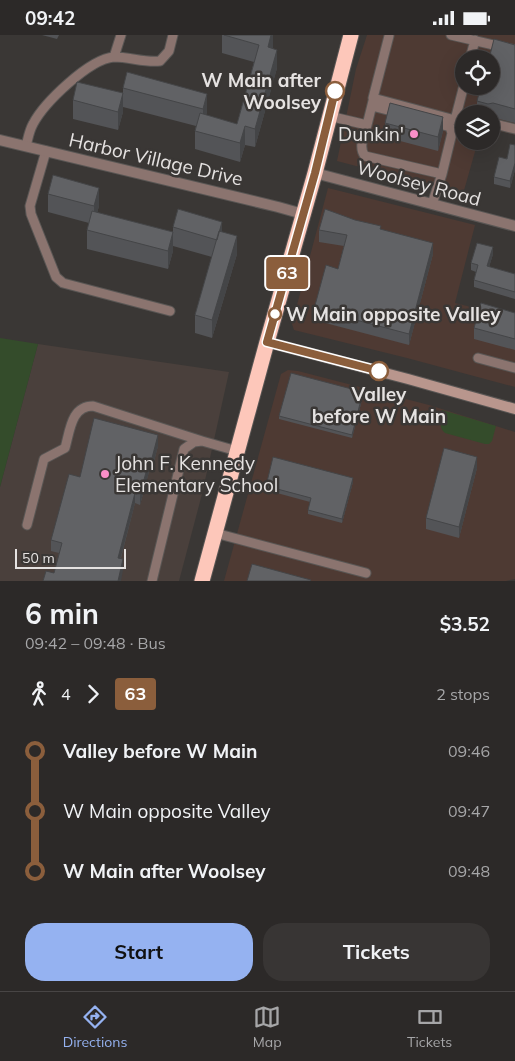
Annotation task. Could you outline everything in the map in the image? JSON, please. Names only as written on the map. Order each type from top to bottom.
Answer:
[{"type":"highway","points":[[202,581],[315,173],[351,35]]},
{"type":"main road","points":[[267,342],[515,409]]},
{"type":"street","name":"Harbor Village Drive","points":[[0,140],[303,214]]},
{"type":"street","name":"Woolsey Road","points":[[315,173],[515,226]]},
{"type":"lane","points":[[114,57],[121,35]]},
{"type":"lane","points":[[26,146],[32,125],[44,107],[57,92],[73,79],[88,69],[114,57],[153,62],[160,61],[169,51],[173,35]]},
{"type":"lane","points":[[388,35],[362,153],[366,156],[442,174]]},
{"type":"lane","points":[[451,35],[515,50]]},
{"type":"lane","points":[[472,50],[475,40]]},
{"type":"lane","points":[[372,102],[455,120]]},
{"type":"lane","points":[[372,102],[450,127],[452,133],[432,204]]},
{"type":"lane","points":[[329,115],[367,125]]},
{"type":"lane","points":[[500,125],[515,129]]},
{"type":"lane","points":[[46,151],[30,206],[56,277],[63,283],[170,311]]},
{"type":"lane","points":[[478,358],[515,368]]},
{"type":"lane","points":[[27,525],[44,459],[65,448],[75,414],[86,406],[237,451]]},
{"type":"lane","points":[[152,581],[184,449],[194,442],[202,441]]},
{"type":"lane","points":[[215,533],[366,573]]},
{"type":"shaded area","points":[[367,35],[515,35],[515,135],[500,131],[500,105],[455,105],[455,150],[475,150],[463,194],[337,161],[356,69]]},
{"type":"shaded area","points":[[328,188],[475,225],[455,303],[515,318],[515,387],[294,330],[292,324]]},
{"type":"shaded area","name":"John F. Kennedy Elementary School","points":[[38,344],[229,372],[202,494],[179,581],[0,581],[0,487]]},
{"type":"shaded area","points":[[288,370],[429,405],[515,432],[515,579],[506,581],[224,581],[281,374]]},
{"type":"green space","points":[[0,338],[38,344],[0,487]]},
{"type":"green space","points":[[442,410],[496,426],[492,441],[489,444],[485,444],[445,433],[441,425]]},
{"type":"building","points":[[224,35],[271,35],[268,47],[277,50],[255,129],[245,126],[240,143],[195,131],[200,113],[237,124],[259,45]]},
{"type":"building","points":[[494,39],[515,45],[515,109],[477,101],[479,95],[500,95],[500,50],[491,50]]},
{"type":"building","points":[[127,72],[207,94],[203,109],[123,88]]},
{"type":"building","points":[[77,82],[123,93],[118,112],[73,100]]},
{"type":"building","points":[[390,103],[443,117],[438,137],[385,123]]},
{"type":"building","points":[[510,144],[515,145],[515,163],[510,181],[494,177],[499,157],[507,159]]},
{"type":"building","points":[[53,175],[99,188],[94,206],[48,194]]},
{"type":"building","points":[[178,209],[222,222],[217,240],[173,227]]},
{"type":"building","points":[[325,209],[355,220],[381,226],[380,229],[433,243],[409,334],[314,309],[326,265],[338,269],[347,235],[319,230]]},
{"type":"building","points":[[92,211],[173,232],[168,251],[87,230]]},
{"type":"building","points":[[219,231],[237,236],[212,320],[195,315]]},
{"type":"building","points":[[477,243],[493,247],[487,266],[515,274],[515,292],[474,280],[478,265],[471,263]]},
{"type":"building","points":[[481,303],[515,313],[515,339],[474,328]]},
{"type":"building","points":[[291,373],[363,392],[352,435],[279,416]]},
{"type":"building","points":[[94,418],[158,435],[140,494],[135,493],[118,558],[123,559],[118,581],[43,581],[46,571],[54,573],[62,543],[51,540],[69,474],[80,477]]},
{"type":"building","points":[[444,448],[477,457],[459,527],[426,518]]},
{"type":"building","points":[[273,457],[353,478],[342,519],[308,510],[311,498],[266,486]]},
{"type":"building","points":[[252,564],[311,580],[247,581]]},
{"type":"bus line","name":"63","points":[[335,91],[315,173],[267,342],[379,371]]},
{"type":"place","name":"W Main after Woolsey","points":[[335,91]]},
{"type":"place","name":"Dunkin'","points":[[414,134]]},
{"type":"place","name":"W Main opposite Valley","points":[[275,314]]},
{"type":"place","name":"Valley before W Main","points":[[379,371]]},
{"type":"place","name":"John F. Kennedy Elementary School","points":[[105,474]]}]
